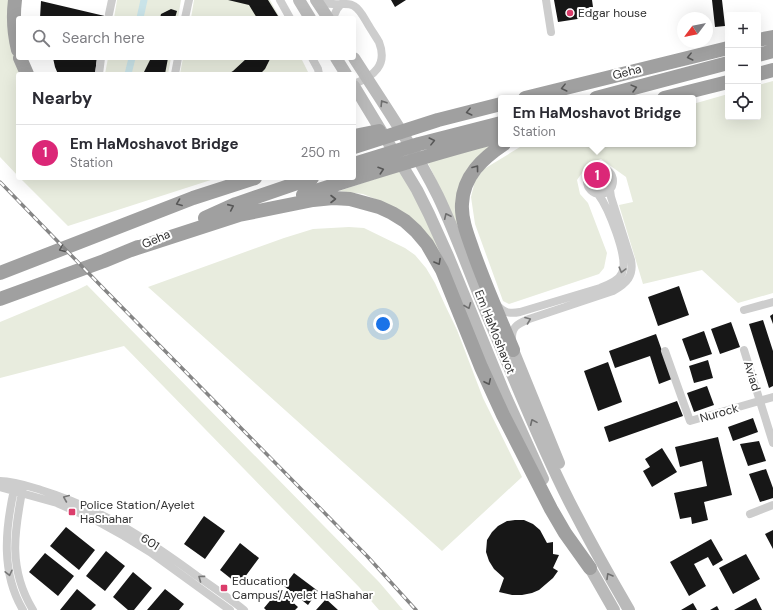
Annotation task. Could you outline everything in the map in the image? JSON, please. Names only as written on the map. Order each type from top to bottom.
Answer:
[{"type":"highway","points":[[15,0],[14,20],[16,42]]},
{"type":"highway","points":[[761,39],[773,37]]},
{"type":"highway","name":"Geha","points":[[537,95],[725,49]]},
{"type":"highway","points":[[761,54],[773,51]]},
{"type":"highway","points":[[21,60],[26,72]]},
{"type":"highway","name":"Geha","points":[[607,95],[725,64]]},
{"type":"highway","points":[[761,73],[773,70]]},
{"type":"highway","points":[[676,95],[725,83]]},
{"type":"highway","points":[[356,136],[438,120],[498,105]]},
{"type":"highway","points":[[356,146],[438,120]]},
{"type":"highway","points":[[356,163],[419,144],[498,124]]},
{"type":"highway","points":[[356,178],[465,145],[498,137]]},
{"type":"highway","points":[[500,147],[479,164],[473,172],[467,184],[462,204],[463,216],[476,261],[513,350]]},
{"type":"highway","name":"Geha","points":[[0,272],[193,198],[249,180]]},
{"type":"highway","name":"Geha","points":[[0,299],[104,261],[236,204],[306,180]]},
{"type":"highway","points":[[131,250],[350,180]]},
{"type":"highway","points":[[239,215],[313,200],[333,198],[350,200],[379,207],[392,213],[416,231],[427,244],[442,270],[481,367],[503,415],[551,510],[565,533],[590,568]]},
{"type":"main road","points":[[299,0],[309,16]]},
{"type":"main road","points":[[317,0],[327,16]]},
{"type":"main road","points":[[337,60],[345,72]]},
{"type":"main road","name":"Em HaMoshavot","points":[[355,60],[404,137],[439,198],[547,455],[569,501],[629,610]]},
{"type":"main road","name":"Em HaMoshavot","points":[[356,88],[417,190],[448,256],[505,395],[555,505],[614,610]]},
{"type":"main road","points":[[513,350],[563,473],[579,519]]},
{"type":"street","points":[[109,14],[112,0]]},
{"type":"street","points":[[186,16],[189,0]]},
{"type":"street","points":[[280,0],[289,16]]},
{"type":"street","points":[[317,0],[325,4],[348,4],[354,6],[359,10],[378,41],[381,49],[381,64],[378,69],[356,84]]},
{"type":"street","points":[[546,0],[551,32]]},
{"type":"street","points":[[334,16],[341,4]]},
{"type":"street","points":[[99,72],[102,60]]},
{"type":"street","points":[[175,72],[178,60]]},
{"type":"street","points":[[313,60],[319,72]]},
{"type":"street","points":[[491,297],[498,307],[512,313],[609,285],[620,277],[624,268],[622,251],[606,207],[598,194],[591,190],[587,183],[588,175],[591,172],[598,168],[606,169],[610,171],[614,183],[607,193],[598,194]]},
{"type":"street","points":[[513,350],[513,330],[519,323],[613,291],[624,284],[628,279],[632,266],[631,260],[610,190]]},
{"type":"street","points":[[744,310],[773,302]]},
{"type":"street","name":"Aviad","points":[[744,350],[773,443]]},
{"type":"street","name":"Nurock","points":[[665,351],[690,421],[773,397]]},
{"type":"street","points":[[1,485],[20,489],[7,528],[6,543],[9,572],[13,588],[23,610]]},
{"type":"street","points":[[1,485],[15,507],[15,556],[17,570],[21,585],[33,610]]},
{"type":"street","name":"601","points":[[20,489],[35,497],[57,503],[84,515],[124,536],[150,552],[230,610]]},
{"type":"street","name":"601","points":[[20,489],[60,496],[101,513],[155,545],[244,610]]},
{"type":"street","points":[[15,507],[26,500],[35,497]]},
{"type":"street","points":[[750,514],[773,506]]},
{"type":"shaded area","points":[[0,0],[9,0],[16,40],[16,60],[20,60],[22,72],[16,72],[16,174],[0,157]]},
{"type":"shaded area","points":[[117,0],[181,0],[178,16],[114,16]]},
{"type":"shaded area","points":[[194,0],[270,0],[279,16],[191,16]]},
{"type":"shaded area","points":[[108,60],[171,60],[168,72],[105,72]]},
{"type":"shaded area","points":[[183,60],[302,60],[308,72],[180,72]]},
{"type":"shaded area","points":[[773,81],[773,293],[738,303],[702,270],[643,284],[619,205],[633,202],[626,177],[601,159],[589,163],[577,180],[580,194],[588,203],[607,253],[604,268],[599,274],[509,304],[503,301],[475,224],[471,197],[475,181],[484,169],[520,147],[696,147],[696,103],[725,95],[725,120],[761,120],[761,84]]},
{"type":"shaded area","points":[[496,141],[472,166],[460,238],[446,201],[428,163]]},
{"type":"shaded area","points":[[402,170],[449,267],[383,202],[363,194],[339,191]]},
{"type":"shaded area","points":[[22,180],[211,180],[68,226]]},
{"type":"shaded area","points":[[349,227],[364,228],[405,248],[415,255],[426,268],[435,283],[457,330],[483,398],[522,477],[442,551],[148,287],[313,229]]},
{"type":"shaded area","points":[[87,285],[379,582],[403,610],[379,610],[359,587],[124,346],[0,378],[0,322]]},
{"type":"building","points":[[228,0],[268,0],[278,16],[256,16],[249,5]]},
{"type":"building","points":[[391,0],[406,0],[395,7]]},
{"type":"building","name":"Edgar house","points":[[554,0],[592,0],[593,7],[582,9],[584,18],[558,22]]},
{"type":"building","points":[[712,0],[722,0],[725,26],[715,27]]},
{"type":"building","points":[[41,1],[105,16],[40,16]]},
{"type":"building","points":[[171,9],[177,11],[176,16],[160,16],[161,14]]},
{"type":"building","points":[[53,60],[97,60],[95,72],[57,72]]},
{"type":"building","points":[[150,60],[168,60],[165,72],[144,72]]},
{"type":"building","points":[[245,60],[270,60],[262,72],[231,72]]},
{"type":"building","points":[[679,286],[689,315],[658,326],[648,297]]},
{"type":"building","points":[[773,314],[773,324],[770,316]]},
{"type":"building","points":[[763,320],[773,351],[773,386],[769,388],[749,324]]},
{"type":"building","points":[[731,322],[740,347],[720,354],[711,329]]},
{"type":"building","points":[[704,331],[712,354],[690,361],[682,339]]},
{"type":"building","points":[[656,334],[672,379],[659,384],[650,356],[615,368],[609,351]]},
{"type":"building","points":[[708,360],[713,378],[694,383],[689,366]]},
{"type":"building","points":[[608,362],[622,402],[598,411],[584,371]]},
{"type":"building","points":[[707,386],[714,405],[694,412],[687,393]]},
{"type":"building","points":[[677,401],[683,416],[609,442],[604,427]]},
{"type":"building","points":[[753,418],[758,432],[733,441],[728,427]]},
{"type":"building","points":[[718,437],[732,495],[704,502],[708,520],[692,524],[691,517],[680,519],[674,493],[707,486],[702,461],[680,467],[675,447]]},
{"type":"building","points":[[759,441],[766,461],[748,466],[740,444]]},
{"type":"building","points":[[662,448],[677,472],[652,487],[643,471],[650,467],[645,459]]},
{"type":"building","points":[[766,469],[773,488],[773,498],[760,502],[749,474]]},
{"type":"building","points":[[204,516],[225,531],[205,559],[184,544]]},
{"type":"building","points":[[524,520],[533,524],[540,530],[547,543],[553,542],[553,554],[559,555],[553,568],[558,571],[553,578],[539,590],[522,595],[512,595],[499,592],[504,578],[494,569],[486,552],[487,540],[492,532],[498,526],[507,521]]},
{"type":"building","points":[[66,527],[95,550],[79,570],[50,546]]},
{"type":"building","points":[[773,530],[773,549],[765,534]]},
{"type":"building","points":[[711,539],[723,560],[713,566],[708,557],[694,564],[706,586],[689,596],[670,562]]},
{"type":"building","points":[[240,543],[259,558],[239,585],[220,570]]},
{"type":"building","points":[[106,551],[125,566],[105,591],[86,576]]},
{"type":"building","points":[[45,553],[74,576],[58,596],[29,572]]},
{"type":"building","points":[[746,554],[760,579],[733,594],[719,568]]},
{"type":"building","points":[[133,572],[152,588],[134,610],[128,610],[113,597]]},
{"type":"building","points":[[294,573],[318,591],[308,605],[284,586]]},
{"type":"building","points":[[77,589],[96,605],[91,610],[60,610]]},
{"type":"building","points":[[165,589],[184,604],[179,610],[147,610]]},
{"type":"building","points":[[279,590],[298,607],[295,610],[266,610],[264,608]]},
{"type":"building","points":[[756,598],[762,610],[734,610]]},
{"type":"building","points":[[326,599],[338,610],[316,610]]},
{"type":"building","points":[[693,603],[697,610],[681,610]]},
{"type":"building","points":[[717,606],[719,610],[710,610]]},
{"type":"waterway","points":[[140,16],[144,0]]},
{"type":"waterway","points":[[128,72],[132,60]]},
{"type":"railway","points":[[0,182],[367,556],[416,610]]},
{"type":"place","name":"Edgar house","points":[[570,13]]},
{"type":"place","name":"Em HaMoshavot Bridge","points":[[597,175]]},
{"type":"place","name":"Police Station/Ayelet HaShahar","points":[[72,512]]},
{"type":"place","name":"Education Campus/Ayelet HaShahar","points":[[224,588]]}]
